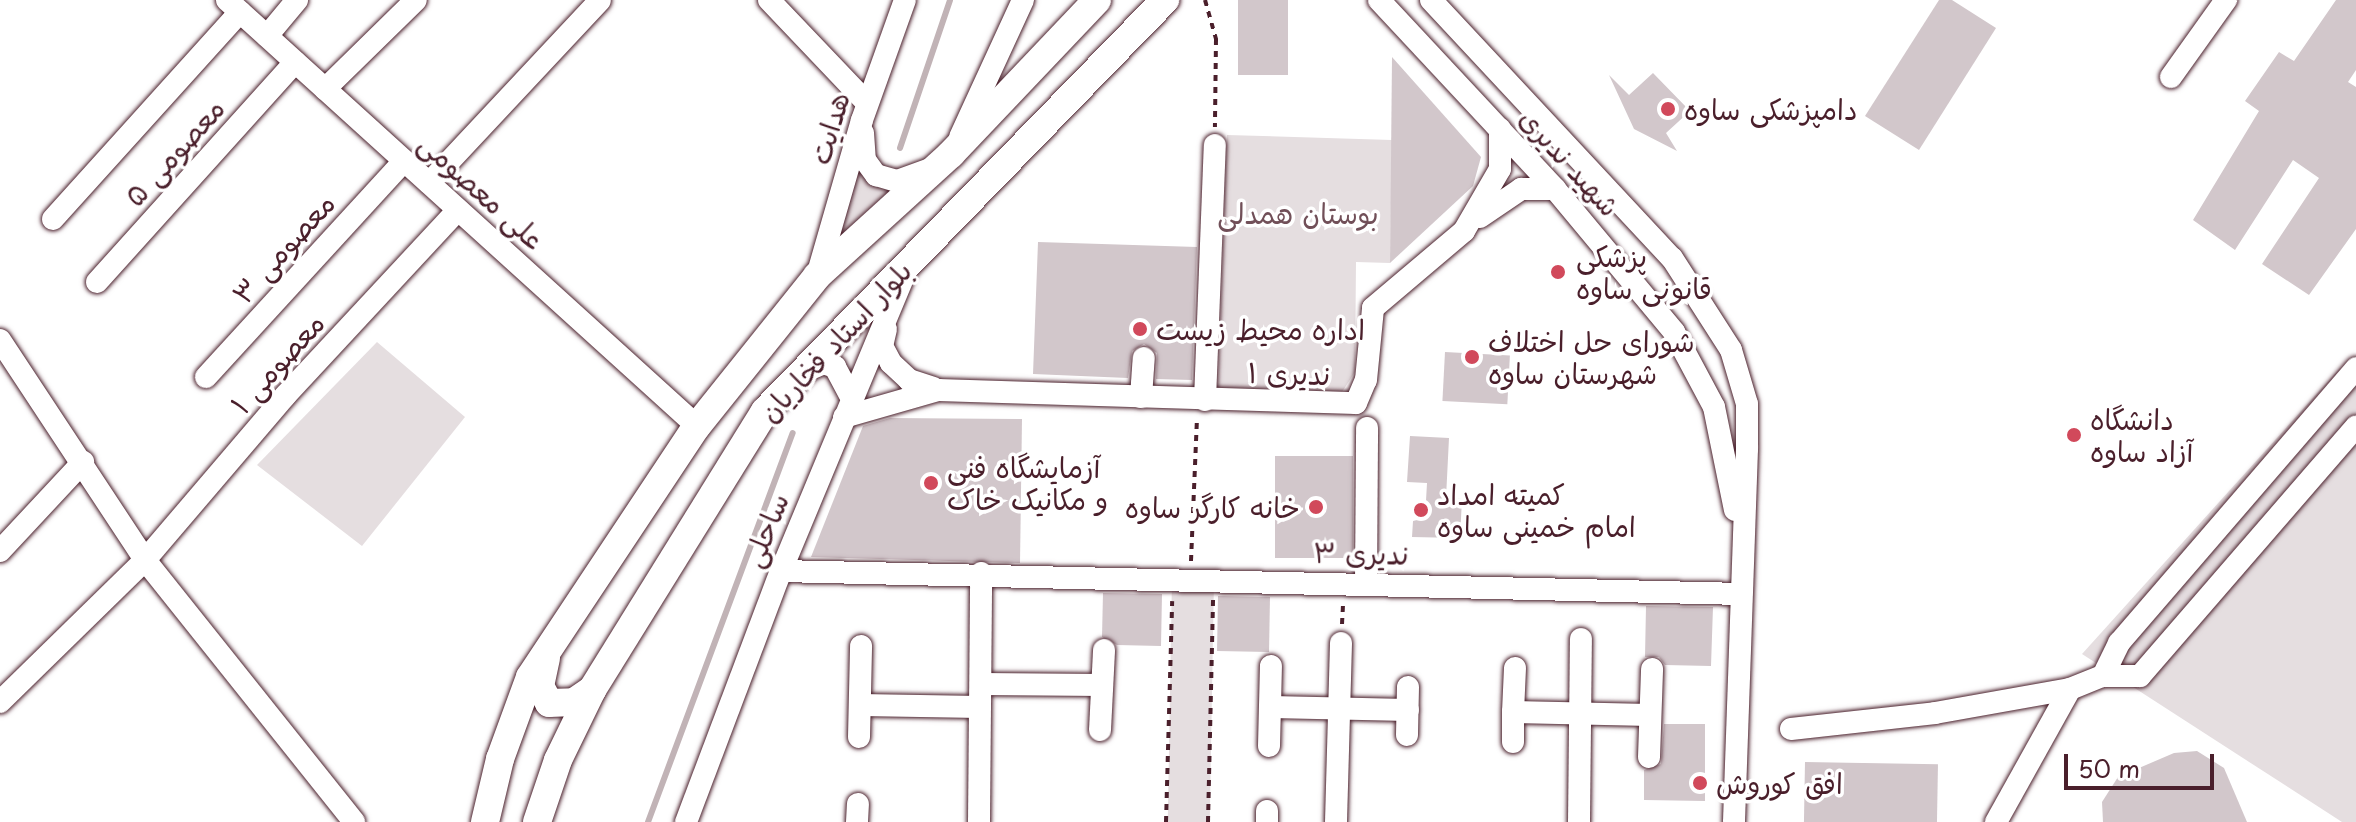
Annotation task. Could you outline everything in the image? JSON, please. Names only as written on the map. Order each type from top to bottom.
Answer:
[{"type":"main road","name":"بلوار استاد فخاریان","points":[[485,822],[515,711],[549,646],[697,426],[817,276],[944,159],[1097,0]]},
{"type":"main road","name":"بلوار استاد فخاریان","points":[[537,822],[558,760],[592,690],[765,411],[1165,0]]},
{"type":"main road","points":[[549,646],[540,686],[549,703],[574,702],[592,690]]},
{"type":"street","points":[[267,36],[297,0]]},
{"type":"street","points":[[325,89],[416,0]]},
{"type":"street","points":[[429,183],[556,42],[600,0]]},
{"type":"street","points":[[769,0],[864,111],[865,160],[876,175],[897,181],[944,159],[1023,0]]},
{"type":"street","name":"هدایت","points":[[817,276],[864,111],[905,0]]},
{"type":"street","name":"شهید ندیری","points":[[1379,0],[1555,189],[1674,332],[1714,407],[1724,436],[1742,562]]},
{"type":"street","name":"شهید ندیری","points":[[1431,0],[1672,258],[1713,315],[1731,350],[1747,404],[1734,822]]},
{"type":"street","points":[[2171,77],[2226,0]]},
{"type":"street","points":[[53,219],[234,6]]},
{"type":"street","name":"علی معصومی","points":[[234,6],[697,426]]},
{"type":"street","name":"معصومی ۵","points":[[97,282],[295,62]]},
{"type":"street","name":"ندیری ۱","points":[[938,390],[1356,403],[1366,380],[1373,308],[1464,231],[1500,169],[1500,129]]},
{"type":"street","points":[[1201,400],[1215,145]]},
{"type":"street","name":"معصومی ۳","points":[[206,377],[404,161]]},
{"type":"street","points":[[1464,231],[1521,189],[1555,189]]},
{"type":"street","name":"معصومی ۱","points":[[0,702],[145,560],[285,396],[458,210]]},
{"type":"street","name":"ساحلی","points":[[686,822],[781,571],[908,264]]},
{"type":"street","points":[[889,309],[882,346],[891,363],[909,380],[938,390]]},
{"type":"street","points":[[0,340],[145,560],[354,822]]},
{"type":"street","points":[[1141,397],[1144,358]]},
{"type":"street","points":[[799,374],[823,363],[835,367],[848,408],[938,390]]},
{"type":"street","points":[[2103,676],[2119,643],[2356,368]]},
{"type":"street","points":[[1791,729],[1935,713],[2070,689],[2103,676],[2140,676],[2356,427]]},
{"type":"street","points":[[1355,582],[1367,428]]},
{"type":"street","points":[[0,551],[83,462]]},
{"type":"street","name":"ندیری ۳","points":[[781,571],[981,573],[1740,594]]},
{"type":"street","points":[[979,822],[981,573]]},
{"type":"street","points":[[1579,822],[1581,639]]},
{"type":"street","points":[[1336,822],[1341,643]]},
{"type":"street","points":[[859,737],[861,646]]},
{"type":"street","points":[[1100,730],[1104,650]]},
{"type":"street","points":[[1269,746],[1271,666]]},
{"type":"street","points":[[1513,742],[1515,668]]},
{"type":"street","points":[[1649,757],[1652,669]]},
{"type":"street","points":[[981,684],[1102,685]]},
{"type":"street","points":[[1407,735],[1408,687]]},
{"type":"street","points":[[1996,822],[2070,689]]},
{"type":"street","points":[[860,705],[980,707]]},
{"type":"street","points":[[1271,707],[1408,710]]},
{"type":"street","points":[[1513,712],[1650,715]]},
{"type":"path","points":[[1205,0],[1216,39],[1215,145]]},
{"type":"path","points":[[1166,822],[1182,578],[1201,400]]},
{"type":"path","points":[[1208,822],[1214,579]]},
{"type":"path","points":[[1341,643],[1355,582]]},
{"type":"green space","name":"بوستان همدلی","points":[[1227,135],[1392,140],[1390,263],[1356,262],[1355,372],[1340,395],[1218,390]]},
{"type":"green space","points":[[856,163],[870,185],[897,188],[835,243]]},
{"type":"green space","points":[[377,342],[465,417],[362,546],[257,465]]},
{"type":"green space","points":[[2340,368],[2356,379],[2356,822],[2342,822],[2082,654]]},
{"type":"green space","points":[[1172,578],[1214,579],[1210,822],[1168,822]]},
{"type":"building","points":[[1238,0],[1288,0],[1288,75],[1238,75]]},
{"type":"building","points":[[1939,0],[1952,0],[1996,28],[1919,150],[1865,116]]},
{"type":"building","points":[[2336,0],[2356,0],[2356,70],[2348,82],[2356,87],[2356,229],[2309,295],[2262,264],[2319,178],[2293,160],[2235,250],[2193,220],[2259,111],[2245,101],[2279,52],[2294,61]]},
{"type":"building","points":[[1392,57],[1481,157],[1473,186],[1390,263]]},
{"type":"building","points":[[1653,73],[1690,111],[1666,133],[1677,151],[1634,129],[1609,75],[1629,95]]},
{"type":"building","points":[[1038,242],[1197,247],[1192,380],[1156,379],[1157,353],[1144,344],[1132,351],[1128,378],[1033,374]]},
{"type":"building","points":[[1445,352],[1510,355],[1507,404],[1442,401]]},
{"type":"building","name":"آزمایشگاه فنی و مکانیک خاک","points":[[890,418],[1022,419],[1020,563],[811,557],[863,426]]},
{"type":"building","points":[[1410,436],[1449,438],[1446,498],[1462,499],[1460,538],[1412,537],[1413,521],[1425,518],[1427,483],[1407,482]]},
{"type":"building","name":"خانه کارگر ساوه","points":[[1275,456],[1353,456],[1353,558],[1275,558]]},
{"type":"building","points":[[1103,593],[1162,594],[1161,646],[1117,645],[1102,637]]},
{"type":"building","points":[[1218,596],[1270,597],[1269,652],[1217,651]]},
{"type":"building","points":[[1646,606],[1713,607],[1711,666],[1665,665],[1659,657],[1645,657]]},
{"type":"building","points":[[1664,724],[1705,724],[1705,801],[1644,800],[1644,770],[1661,764]]},
{"type":"building","points":[[2197,751],[2224,768],[2247,822],[2103,822],[2102,802],[2118,777],[2174,753]]},
{"type":"building","points":[[1805,762],[1938,764],[1937,822],[1804,822]]},
{"type":"waterway","points":[[900,148],[950,0]]},
{"type":"waterway","points":[[648,822],[793,433]]},
{"type":"place","name":"دامپزشکی ساوه","points":[[1668,109]]},
{"type":"place","name":"پزشکی قانونی ساوه","points":[[1558,272]]},
{"type":"place","name":"اداره محیط زیست","points":[[1140,329]]},
{"type":"place","name":"شورای حل اختلاف شهرستان ساوه","points":[[1472,357]]},
{"type":"place","name":"دانشگاه آزاد ساوه","points":[[2074,435]]},
{"type":"place","name":"آزمایشگاه فنی و مکانیک خاک","points":[[931,483]]},
{"type":"place","name":"خانه کارگر ساوه","points":[[1316,507]]},
{"type":"place","name":"کمیته امداد امام خمینی ساوه","points":[[1421,510]]},
{"type":"place","name":"افق کوروش","points":[[1700,783]]}]
